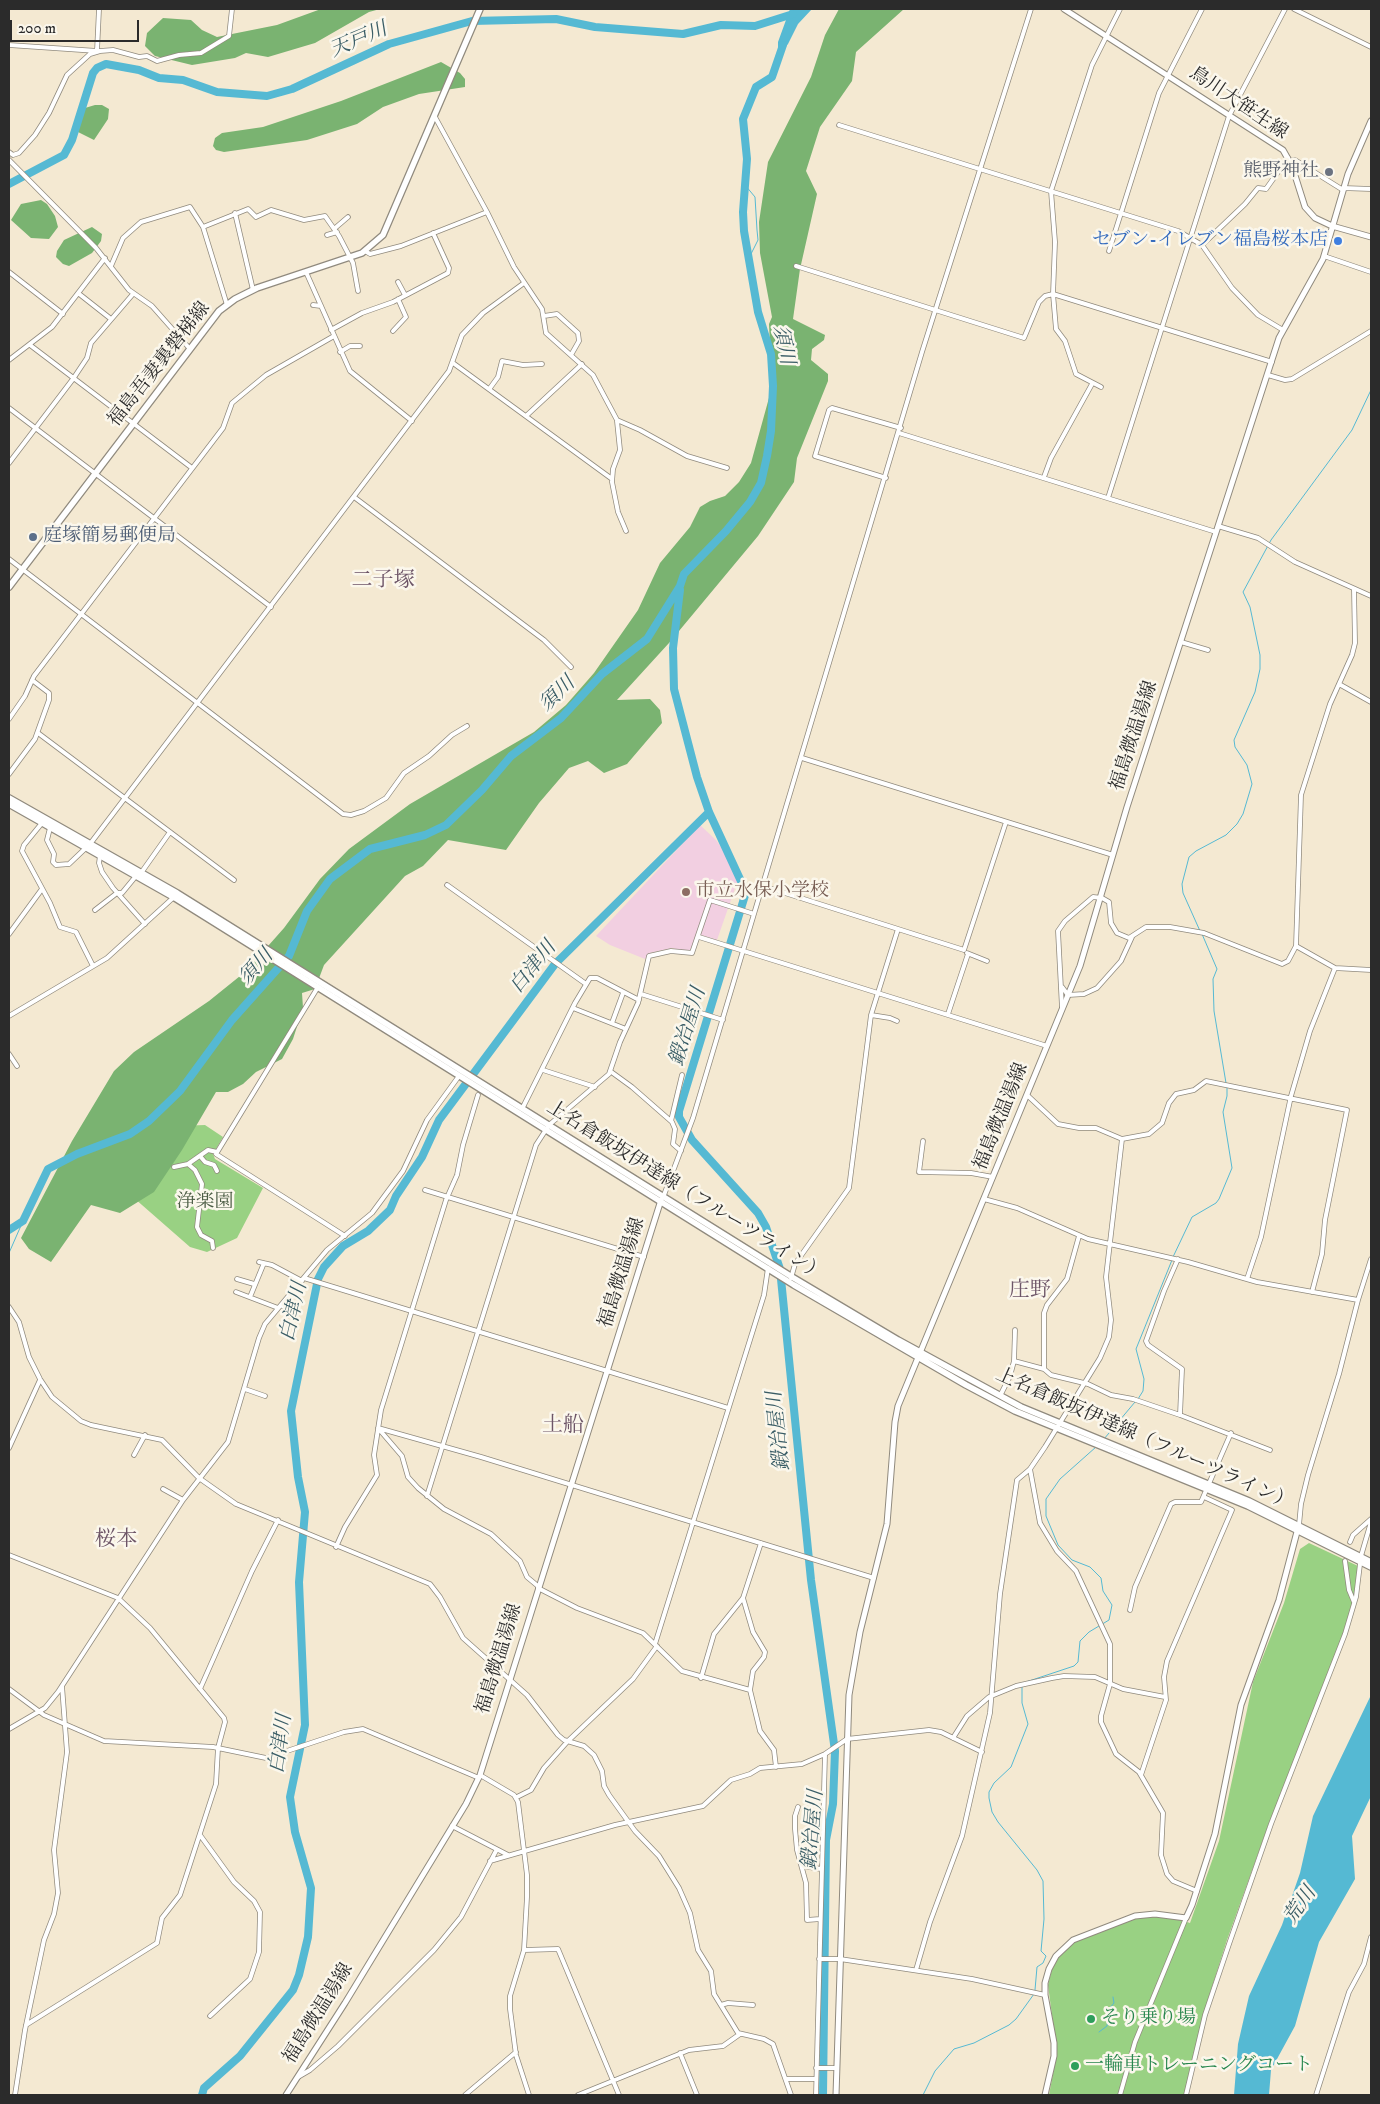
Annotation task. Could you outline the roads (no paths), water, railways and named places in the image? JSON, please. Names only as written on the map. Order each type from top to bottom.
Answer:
[{"type":"main road","name":"福島吾妻裏磐梯線","points":[[9,587],[190,349],[227,305],[252,290],[350,258],[365,251],[383,236],[480,9]]},
{"type":"main road","name":"鳥川大笹生線","points":[[1064,9],[1279,147],[1289,159],[1306,207],[1315,218],[1332,226],[1371,237]]},
{"type":"main road","name":"福島微温湯線","points":[[836,2095],[834,2068],[837,1959],[852,1672],[889,1510],[895,1422],[903,1393],[1088,944],[1181,642],[1283,330],[1324,256],[1343,189],[1371,121]]},
{"type":"main road","name":"上名倉飯坂伊達線（フルーツライン）","points":[[9,798],[88,846],[175,895],[462,1075],[480,1090],[547,1128],[662,1198],[770,1267],[1015,1411],[1208,1487],[1299,1527],[1363,1560],[1371,1562]]},
{"type":"main road","name":"上名倉飯坂伊達線（フルーツライン）","points":[[9,804],[50,828],[88,846],[100,856],[139,874]]},
{"type":"main road","name":"上名倉飯坂伊達線（フルーツライン）","points":[[296,971],[318,987],[462,1075]]},
{"type":"main road","name":"上名倉飯坂伊達線（フルーツライン）","points":[[480,1090],[522,1109],[547,1128]]},
{"type":"main road","name":"福島微温湯線","points":[[286,2095],[452,1826],[480,1777],[538,1587],[572,1486],[662,1198]]},
{"type":"main road","name":"上名倉飯坂伊達線（フルーツライン）","points":[[919,1355],[1057,1426]]},
{"type":"main road","name":"上名倉飯坂伊達線（フルーツライン）","points":[[1208,1487],[1221,1495],[1299,1527]]},
{"type":"main road","points":[[1045,2095],[1054,2056],[1054,2042],[1045,1995],[1046,1978],[1051,1964],[1063,1948],[1073,1940],[1135,1916],[1155,1914],[1186,1918],[1197,1891],[1217,1826],[1244,1697],[1279,1600],[1299,1527]]},
{"type":"main road","name":"上名倉飯坂伊達線（フルーツライン）","points":[[1363,1560],[1371,1567]]},
{"type":"street","points":[[97,51],[99,9]]},
{"type":"street","points":[[9,46],[117,51],[139,57],[147,56],[157,61],[179,55],[201,53],[229,36],[232,9]]},
{"type":"street","points":[[662,1198],[682,1151],[723,1020],[936,309],[1031,9]]},
{"type":"street","points":[[1101,388],[1079,377],[1074,371],[1065,341],[1056,329],[1052,294],[1055,242],[1052,191],[1092,65],[1120,9]]},
{"type":"street","points":[[1109,251],[1159,93],[1202,9]]},
{"type":"street","points":[[1108,498],[1229,116],[1284,9]]},
{"type":"street","points":[[1294,9],[1371,47]]},
{"type":"street","points":[[9,152],[17,154],[36,135],[47,118],[69,72],[85,58],[97,51]]},
{"type":"street","points":[[435,117],[487,212],[512,263],[544,316],[548,335],[572,354],[596,380],[617,421],[620,450],[613,469],[612,479],[617,507],[626,531]]},
{"type":"street","points":[[839,125],[1176,230],[1202,245],[1232,288],[1258,315],[1283,330]]},
{"type":"street","points":[[1202,245],[1258,188],[1266,189],[1289,159],[1295,160],[1343,189],[1371,189]]},
{"type":"street","points":[[9,160],[105,258],[133,294],[152,306],[190,349]]},
{"type":"street","points":[[111,266],[124,238],[144,220],[160,218],[190,206],[203,227],[227,305]]},
{"type":"street","points":[[203,227],[235,213],[250,209],[256,217],[271,210],[304,220],[325,216],[336,231],[350,258],[358,291]]},
{"type":"street","points":[[365,251],[370,254],[401,246],[487,212]]},
{"type":"street","points":[[235,213],[252,290]]},
{"type":"street","points":[[327,235],[336,231],[348,217]]},
{"type":"street","points":[[331,330],[362,312],[398,299],[450,271],[433,232]]},
{"type":"street","points":[[1324,256],[1371,272]]},
{"type":"street","points":[[9,360],[48,332],[105,258]]},
{"type":"street","points":[[796,266],[1024,338],[1038,302],[1045,296],[1052,294],[1272,362]]},
{"type":"street","points":[[9,272],[63,314]]},
{"type":"street","points":[[306,272],[350,371],[412,420]]},
{"type":"street","points":[[398,282],[405,295]]},
{"type":"street","points":[[50,828],[47,840],[54,854],[55,864],[69,864],[88,846],[126,798],[412,420],[453,363],[458,342],[465,331],[484,313],[524,283]]},
{"type":"street","points":[[78,294],[111,319]]},
{"type":"street","points":[[9,463],[73,379],[87,358],[91,343],[133,294]]},
{"type":"street","points":[[393,331],[406,317],[398,299]]},
{"type":"street","points":[[313,305],[321,306]]},
{"type":"street","points":[[544,316],[557,314],[578,334],[579,341],[572,354]]},
{"type":"street","points":[[1268,375],[1285,380],[1292,379],[1371,331]]},
{"type":"street","points":[[9,720],[25,696],[32,680],[222,428],[235,399],[266,375],[334,336]]},
{"type":"street","points":[[30,345],[192,468]]},
{"type":"street","points":[[340,352],[350,346],[360,346]]},
{"type":"street","points":[[490,388],[498,377],[502,361],[523,365],[542,364]]},
{"type":"street","points":[[453,363],[490,388],[612,479]]},
{"type":"street","points":[[526,416],[582,364]]},
{"type":"street","points":[[1044,477],[1051,458],[1092,384]]},
{"type":"street","points":[[9,408],[271,607]]},
{"type":"street","points":[[886,478],[815,456],[829,410],[832,408],[1216,532]]},
{"type":"street","points":[[617,421],[640,430],[687,456],[727,468]]},
{"type":"street","points":[[354,497],[544,640],[571,667]]},
{"type":"street","points":[[1218,526],[1258,538],[1295,562],[1371,596]]},
{"type":"street","points":[[9,559],[80,615],[346,815],[364,810],[386,798],[404,773],[429,756],[452,735],[468,726]]},
{"type":"street","points":[[1062,987],[1068,995],[1090,992],[1103,983],[1121,961],[1132,937],[1140,930],[1151,926],[1196,931],[1284,964],[1296,946],[1301,795],[1312,755],[1352,655],[1355,643],[1354,588]]},
{"type":"street","points":[[1181,642],[1208,650]]},
{"type":"street","points":[[9,774],[38,733],[50,696],[32,680]]},
{"type":"street","points":[[1339,684],[1371,702]]},
{"type":"street","points":[[38,733],[234,880]]},
{"type":"street","points":[[802,758],[1114,855]]},
{"type":"street","points":[[964,950],[1006,822]]},
{"type":"street","points":[[42,823],[22,849],[60,927],[75,931],[93,966]]},
{"type":"street","points":[[95,910],[118,893],[122,893],[139,874],[170,832]]},
{"type":"street","points":[[100,856],[99,867],[118,893],[145,924]]},
{"type":"street","points":[[447,885],[586,984]]},
{"type":"street","points":[[763,886],[964,950],[968,954],[987,961]]},
{"type":"street","points":[[9,934],[42,889]]},
{"type":"street","points":[[9,1016],[107,958],[175,895]]},
{"type":"street","points":[[1062,1010],[1060,927],[1093,897],[1102,898],[1109,902],[1111,922],[1117,933],[1132,937]]},
{"type":"street","points":[[427,1496],[479,1333],[534,1149],[547,1128],[595,1087],[610,1071],[639,1000],[649,956],[673,951],[692,953],[710,900],[754,914]]},
{"type":"street","points":[[790,1279],[795,1264],[849,1188],[870,1015],[898,929]]},
{"type":"street","points":[[699,937],[1047,1046]]},
{"type":"street","points":[[1296,946],[1335,968],[1371,970]]},
{"type":"street","points":[[948,1014],[968,954]]},
{"type":"street","points":[[1247,1279],[1261,1237],[1291,1098],[1310,1031],[1335,968]]},
{"type":"street","points":[[522,1109],[586,984],[594,977],[639,1000]]},
{"type":"street","points":[[318,987],[217,1152],[217,1157],[345,1236]]},
{"type":"street","points":[[612,1023],[624,993]]},
{"type":"street","points":[[641,994],[723,1020]]},
{"type":"street","points":[[573,1008],[626,1028]]},
{"type":"street","points":[[870,1015],[897,1021]]},
{"type":"street","points":[[9,1054],[17,1066]]},
{"type":"street","points":[[543,1070],[595,1087]]},
{"type":"street","points":[[610,1071],[632,1086],[671,1121],[675,1129],[673,1144],[682,1151]]},
{"type":"street","points":[[9,1729],[40,1712],[50,1702],[119,1600],[183,1500],[228,1442],[261,1332],[279,1307],[327,1250],[368,1218],[400,1176],[427,1120],[462,1075]]},
{"type":"street","points":[[671,1121],[682,1075]]},
{"type":"street","points":[[1027,1095],[1058,1124],[1079,1128],[1096,1128],[1122,1139],[1149,1134],[1162,1123],[1169,1103],[1176,1094],[1194,1090],[1206,1081],[1291,1098],[1348,1112],[1328,1203],[1322,1254],[1312,1292]]},
{"type":"street","points":[[336,1547],[347,1523],[377,1475],[374,1455],[381,1410],[448,1197],[457,1175],[462,1145],[480,1090]]},
{"type":"street","points":[[916,1970],[930,1922],[962,1836],[982,1752],[993,1695],[1000,1594],[1017,1480],[1030,1470],[1085,1383],[1105,1348],[1109,1337],[1111,1320],[1106,1286],[1122,1139]]},
{"type":"street","points":[[923,1141],[919,1172],[971,1173],[993,1177]]},
{"type":"street","points":[[174,1167],[188,1164],[211,1149],[217,1152]]},
{"type":"street","points":[[200,1156],[205,1162],[214,1165],[217,1170]]},
{"type":"street","points":[[188,1164],[195,1170],[202,1184],[197,1227],[201,1235],[212,1241],[213,1248]]},
{"type":"street","points":[[424,1190],[644,1257]]},
{"type":"street","points":[[984,1199],[1021,1209],[1079,1236],[1178,1259],[1247,1279],[1358,1300]]},
{"type":"street","points":[[1044,1369],[1044,1313],[1047,1305],[1068,1279],[1079,1236]]},
{"type":"street","points":[[1178,1259],[1146,1340],[1148,1345],[1182,1369],[1180,1414]]},
{"type":"street","points":[[1299,1527],[1306,1483],[1371,1259]]},
{"type":"street","points":[[258,1262],[272,1265],[303,1280],[728,1408]]},
{"type":"street","points":[[250,1297],[264,1263]]},
{"type":"street","points":[[517,1797],[530,1790],[544,1768],[568,1742],[633,1679],[656,1645],[764,1295],[770,1267]]},
{"type":"street","points":[[237,1279],[254,1284]]},
{"type":"street","points":[[236,1292],[294,1313]]},
{"type":"street","points":[[9,1307],[19,1322],[29,1357],[40,1380],[52,1397],[84,1423],[145,1435],[165,1442],[199,1478],[236,1504],[278,1520],[336,1547],[417,1577],[430,1584],[440,1597],[462,1638],[510,1678],[532,1700],[552,1729],[568,1742],[584,1746],[594,1755],[602,1771],[607,1792],[629,1822],[659,1856],[679,1888],[690,1914],[698,1950],[711,1971],[712,1989],[721,2005],[740,2034],[764,2039],[774,2044],[791,2095]]},
{"type":"street","points":[[1000,1396],[1010,1376],[1014,1361],[1015,1330]]},
{"type":"street","points":[[1014,1361],[1044,1369],[1051,1375],[1085,1383],[1111,1395],[1133,1399],[1180,1414],[1270,1450]]},
{"type":"street","points":[[9,1448],[40,1380]]},
{"type":"street","points":[[245,1390],[265,1396]]},
{"type":"street","points":[[378,1428],[443,1446],[874,1578]]},
{"type":"street","points":[[378,1428],[402,1456],[411,1481],[444,1509],[491,1534],[514,1554],[520,1561],[527,1577],[538,1587],[577,1608],[640,1631],[678,1669],[701,1678],[750,1690]]},
{"type":"street","points":[[1130,1610],[1135,1587],[1171,1504],[1175,1502],[1198,1504],[1204,1497],[1231,1433]]},
{"type":"street","points":[[134,1455],[145,1435]]},
{"type":"street","points":[[1030,1470],[1035,1487],[1038,1520],[1057,1551],[1076,1571],[1108,1640],[1112,1655],[1110,1684],[1101,1722],[1116,1754],[1141,1775],[1163,1813],[1161,1855],[1166,1874],[1173,1881],[1197,1891]]},
{"type":"street","points":[[162,1489],[183,1500]]},
{"type":"street","points":[[1217,1503],[1221,1495]]},
{"type":"street","points":[[1141,1775],[1160,1720],[1165,1697],[1164,1673],[1167,1661],[1232,1510],[1204,1497]]},
{"type":"street","points":[[200,1689],[252,1571],[278,1520]]},
{"type":"street","points":[[1350,1542],[1353,1534],[1371,1521]]},
{"type":"street","points":[[1186,2095],[1205,2015],[1228,1944],[1271,1824],[1337,1658],[1354,1602],[1371,1521]]},
{"type":"street","points":[[701,1678],[715,1631],[743,1598],[761,1543]]},
{"type":"street","points":[[9,1555],[119,1600],[150,1628],[224,1718],[218,1748],[217,1780],[180,1895],[162,1918],[157,1943],[26,2025]]},
{"type":"street","points":[[1345,1561],[1348,1585],[1354,1602]]},
{"type":"street","points":[[743,1598],[754,1632],[765,1652],[753,1671],[750,1690],[760,1731],[774,1750],[776,1767]]},
{"type":"street","points":[[953,1738],[967,1716],[993,1695],[1020,1685],[1064,1676],[1093,1676],[1122,1690],[1165,1697]]},
{"type":"street","points":[[15,2095],[26,2025],[44,1940],[58,1893],[54,1850],[66,1766],[66,1726],[62,1685]]},
{"type":"street","points":[[9,1689],[40,1712],[66,1726],[98,1739],[115,1742],[218,1748],[266,1758],[344,1732],[363,1729],[480,1777],[517,1797]]},
{"type":"street","points":[[490,1862],[615,1824],[703,1806],[731,1780],[750,1774],[760,1768],[802,1764],[825,1754],[847,1739],[929,1730],[941,1732],[982,1752]]},
{"type":"street","points":[[816,2095],[825,1754]]},
{"type":"street","points":[[517,1797],[528,1882],[524,1950],[510,1996],[510,2009],[516,2052],[529,2095]]},
{"type":"street","points":[[798,1807],[795,1816],[795,1829],[797,1850],[803,1866],[807,1896],[807,1920],[820,1919]]},
{"type":"street","points":[[452,1826],[496,1851],[508,1855]]},
{"type":"street","points":[[200,1835],[234,1882],[254,1901],[260,1912],[259,1952],[250,1979],[210,2016]]},
{"type":"street","points":[[298,2076],[304,2075],[338,2046],[434,1950],[461,1917],[496,1851]]},
{"type":"street","points":[[803,1866],[821,1869]]},
{"type":"street","points":[[1120,2095],[1132,2049],[1186,1918]]},
{"type":"street","points":[[1316,2095],[1348,1994],[1364,1964],[1371,1937]]},
{"type":"street","points":[[524,1950],[558,1949],[619,2095]]},
{"type":"street","points":[[820,1959],[837,1959],[916,1970],[972,1979],[1045,1995]]},
{"type":"street","points":[[721,2005],[728,2003],[753,2005]]},
{"type":"street","points":[[578,2095],[691,2049],[723,2046],[740,2034]]},
{"type":"street","points":[[465,2095],[516,2052]]},
{"type":"street","points":[[680,2053],[697,2095]]},
{"type":"street","points":[[818,2068],[834,2068]]},
{"type":"street","points":[[786,2079],[816,2079]]},
{"type":"water","points":[[790,9],[812,9],[798,24],[788,44],[778,57],[778,42]]},
{"type":"water","name":"荒川","points":[[1371,1695],[1371,1796],[1352,1836],[1355,1879],[1319,1942],[1295,2026],[1271,2070],[1269,2095],[1234,2095],[1238,2044],[1249,1996],[1282,1925],[1300,1873],[1313,1816]]},
{"type":"waterway","name":"天戸川","points":[[9,184],[64,155],[72,140],[93,73],[97,68],[106,64],[139,70],[159,78],[183,80],[217,92],[267,96],[292,89],[389,44],[472,21],[556,19],[595,27],[683,34],[721,25],[755,26],[793,14]]},
{"type":"waterway","name":"須川","points":[[9,1230],[23,1221],[48,1169],[77,1154],[130,1134],[149,1121],[180,1091],[232,1020],[289,956],[307,911],[330,879],[370,849],[425,835],[446,825],[482,790],[511,756],[561,718],[602,674],[647,639],[680,586],[684,574],[726,531],[750,502],[761,483],[767,456],[771,431],[773,386],[771,354],[758,312],[744,231],[743,212],[747,159],[743,119],[756,87],[772,77],[783,45]]},
{"type":"waterway","points":[[745,185],[755,197],[758,240],[749,258]]},
{"type":"waterway","points":[[1200,931],[1183,893],[1182,884],[1189,857],[1196,851],[1226,835],[1237,824],[1243,814],[1252,784],[1247,765],[1235,747],[1234,740],[1255,692],[1260,669],[1260,655],[1250,607],[1243,592],[1271,540],[1352,430],[1371,390]]},
{"type":"waterway","name":"鍛冶屋川","points":[[680,590],[673,648],[674,689],[697,777],[709,812],[746,892],[679,1111],[679,1117],[692,1140],[758,1213],[766,1227],[780,1269],[811,1580],[835,1751],[833,1804],[826,1840],[823,2095]]},
{"type":"waterway","name":"白津川","points":[[202,2095],[204,2088],[240,2056],[293,1990],[299,1975],[308,1937],[311,1888],[295,1832],[290,1797],[305,1725],[299,1582],[305,1512],[298,1477],[291,1411],[318,1279],[324,1267],[343,1246],[368,1231],[390,1210],[396,1196],[422,1157],[439,1120],[555,964],[709,812]]},
{"type":"waterway","points":[[1202,934],[1217,969],[1213,979],[1214,1011],[1226,1083]]},
{"type":"waterway","points":[[1173,1257],[1192,1217],[1216,1203],[1219,1199],[1232,1168],[1223,1112],[1227,1096],[1227,1086]]},
{"type":"waterway","points":[[9,1253],[23,1221]]},
{"type":"waterway","points":[[1138,1399],[1143,1391],[1144,1379],[1136,1349],[1172,1260]]},
{"type":"waterway","points":[[1104,1439],[1135,1402]]},
{"type":"waterway","points":[[1023,1683],[1074,1666],[1078,1662],[1080,1641],[1089,1632],[1109,1620],[1112,1605],[1103,1591],[1101,1578],[1090,1567],[1072,1560],[1058,1545],[1046,1516],[1046,1499],[1060,1479],[1096,1447]]},
{"type":"waterway","points":[[1022,1686],[1022,1703],[1028,1724],[1011,1767],[994,1783],[989,1792],[989,1798],[992,1812],[998,1822],[1037,1870],[1043,1881],[1044,1919],[1041,1951],[1046,1956],[1043,1963],[1037,1967],[1035,1990]]},
{"type":"waterway","points":[[923,2095],[935,2071],[954,2049],[974,2043],[1009,2025],[1016,2019],[1034,1994]]},
{"type":"waterway","points":[[1099,2032],[1107,2026],[1109,2009],[1114,2003],[1113,1997]]},
{"type":"place","name":"熊野神社","points":[[1329,172]]},
{"type":"place","name":"セブン-イレブン福島桜本店","points":[[1338,241]]},
{"type":"place","name":"庭塚簡易郵便局","points":[[33,537]]},
{"type":"place","name":"市立水保小学校","points":[[686,892]]},
{"type":"place","name":"そり乗り場","points":[[1091,2019]]},
{"type":"place","name":"一輪車トレーニングコート","points":[[1075,2066]]},
{"type":"district","name":"二子塚","points":[[383,582]]},
{"type":"district","name":"庄野","points":[[1030,1292]]},
{"type":"district","name":"土船","points":[[563,1427]]},
{"type":"district","name":"桜本","points":[[116,1541]]},
{"type":"park label","name":"浄楽園","points":[[205,1203]]}]
